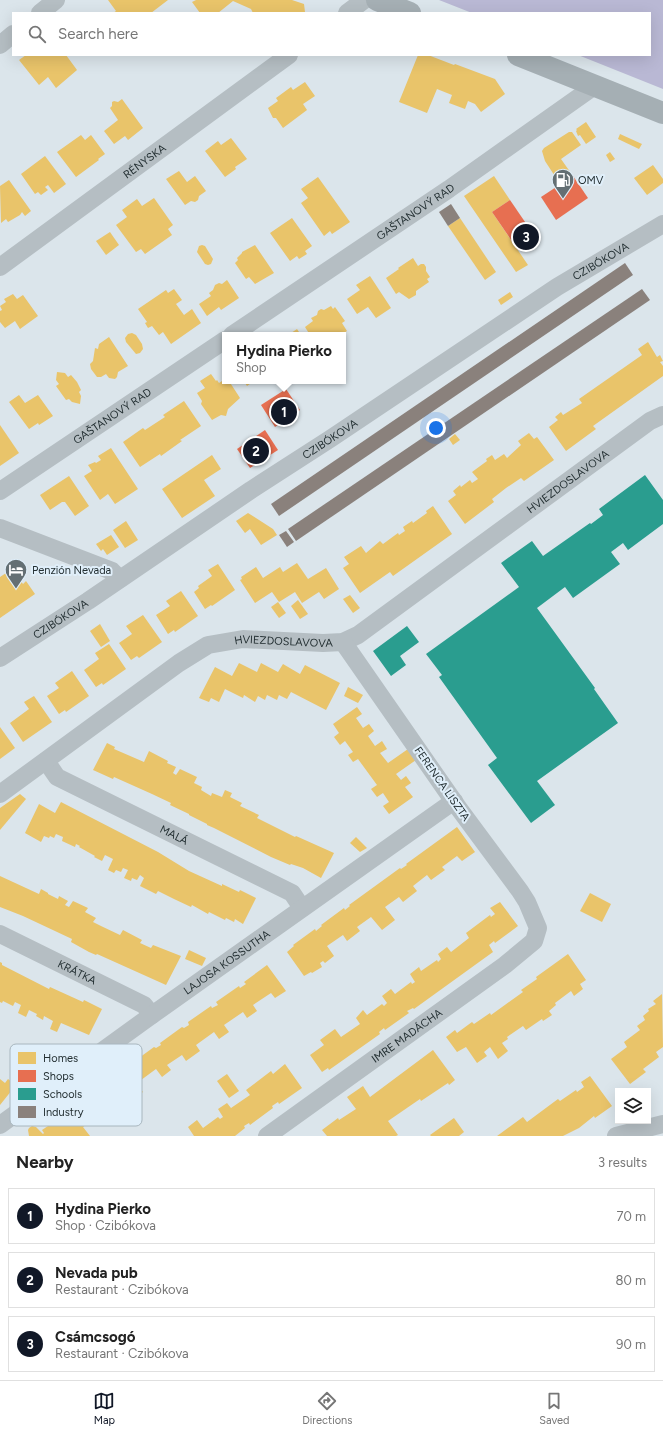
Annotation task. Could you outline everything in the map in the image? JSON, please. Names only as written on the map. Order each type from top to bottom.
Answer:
[{"type":"main road","points":[[376,0],[407,12]]},
{"type":"main road","points":[[521,56],[596,85],[662,113]]},
{"type":"street","points":[[41,12],[56,0]]},
{"type":"street","points":[[348,12],[364,0]]},
{"type":"street","points":[[0,44],[12,35]]},
{"type":"street","name":"RÉNYSKA","points":[[0,267],[288,56]]},
{"type":"street","name":"GAŠTANOVÝ RAD","points":[[236,332],[456,184],[596,85]]},
{"type":"street","name":"CZIBÓKOVA","points":[[0,658],[88,601],[557,287],[663,224]]},
{"type":"street","name":"GAŠTANOVÝ RAD","points":[[0,491],[222,342]]},
{"type":"street","name":"HVIEZDOSLAVOVA","points":[[0,794],[179,663],[208,645],[243,639],[323,643],[343,642],[358,635],[650,421],[663,415]]},
{"type":"street","points":[[0,528],[112,571],[120,579]]},
{"type":"street","name":"FERENCA LISZTA","points":[[343,642],[454,801],[520,891],[527,902],[538,928]]},
{"type":"street","name":"MALÁ","points":[[46,761],[57,776],[292,893],[302,908]]},
{"type":"street","name":"LAJOSA KOSSUTHA","points":[[112,1044],[454,801]]},
{"type":"street","name":"IMRE MADÁCHA","points":[[267,1136],[505,965],[534,941],[538,928]]},
{"type":"street","name":"KRÁTKA","points":[[0,934],[144,1005],[152,1015]]},
{"type":"street","name":"LAJOSA KOSSUTHA","points":[[0,1125],[10,1118]]},
{"type":"street","points":[[616,1136],[663,1124]]},
{"type":"shaded area","points":[[439,0],[663,0],[663,89],[580,56],[651,56],[651,12],[469,12]]},
{"type":"building: Homes","points":[[108,0],[168,0],[152,12],[114,12],[116,11]]},
{"type":"building: Homes","points":[[196,0],[292,0],[304,4],[305,12],[252,12],[251,9],[233,1],[219,12],[199,12],[192,2]]},
{"type":"building: Homes","points":[[25,56],[67,56],[77,70],[56,88],[48,77],[39,85],[19,60]]},
{"type":"building: Homes","points":[[418,56],[431,56],[495,79],[505,94],[481,112],[475,104],[468,101],[465,109],[449,103],[452,95],[437,89],[427,113],[399,102]]},
{"type":"building: Homes","points":[[305,82],[315,96],[303,104],[307,110],[283,128],[276,118],[273,118],[268,108],[278,101],[276,98],[291,87],[293,90]]},
{"type":"building: Homes","points":[[122,99],[143,128],[128,140],[125,136],[114,144],[104,131],[118,120],[110,108],[112,106],[112,102],[118,102]]},
{"type":"building: Homes","points":[[586,122],[596,137],[586,144],[580,135],[578,136],[576,129]]},
{"type":"building: Homes","points":[[569,132],[572,132],[581,145],[561,159],[573,176],[560,184],[545,161],[542,151],[544,148]]},
{"type":"building: Homes","points":[[620,134],[642,144],[639,149],[618,139]]},
{"type":"building: Homes","points":[[81,135],[85,140],[91,135],[105,154],[76,177],[57,152]]},
{"type":"building: Homes","points":[[231,138],[247,159],[235,167],[236,169],[225,177],[205,151],[218,141],[221,145]]},
{"type":"building: Homes","points":[[610,152],[615,159],[610,162],[606,155]]},
{"type":"building: Homes","points":[[45,156],[66,184],[54,193],[48,185],[45,187],[48,190],[41,195],[38,192],[35,194],[21,174]]},
{"type":"building: Homes","points":[[653,165],[663,179],[663,183],[647,195],[634,178]]},
{"type":"building: Homes","points":[[179,171],[187,182],[195,176],[206,191],[199,196],[198,200],[195,202],[191,201],[185,205],[166,179]]},
{"type":"building: Homes","points":[[494,176],[510,200],[492,212],[528,265],[516,272],[464,196]]},
{"type":"building: Homes","points":[[318,177],[350,222],[332,234],[330,231],[324,236],[301,203],[308,198],[301,189]]},
{"type":"building: Homes","points":[[9,180],[31,211],[25,216],[22,212],[20,215],[8,222],[6,219],[1,223],[0,186]]},
{"type":"building: Homes","points":[[154,198],[173,225],[168,229],[172,235],[145,254],[141,249],[136,252],[116,225],[127,217],[122,210],[137,199],[142,206]]},
{"type":"building: Homes","points":[[292,218],[312,246],[305,251],[307,254],[299,259],[297,256],[290,261],[270,233]]},
{"type":"building: Homes","points":[[460,218],[496,272],[485,280],[448,226]]},
{"type":"building: Homes","points":[[110,232],[119,245],[106,255],[96,241]]},
{"type":"building: Homes","points":[[255,245],[274,273],[255,284],[249,277],[246,279],[235,263],[242,252]]},
{"type":"building: Homes","points":[[199,246],[205,246],[213,259],[211,264],[205,264],[197,252]]},
{"type":"building: Homes","points":[[413,258],[418,266],[424,264],[430,277],[427,279],[429,282],[416,291],[416,295],[409,299],[399,292],[396,294],[386,278]]},
{"type":"building: Homes","points":[[370,276],[391,308],[376,318],[368,307],[357,314],[347,299],[360,290],[356,285]]},
{"type":"building: Homes","points":[[227,280],[239,298],[221,310],[219,307],[207,316],[199,304],[211,296],[209,293],[213,290],[215,285],[219,283],[222,284]]},
{"type":"building: Homes","points":[[174,289],[182,300],[176,304],[184,315],[192,309],[201,323],[171,344],[163,332],[159,335],[152,326],[148,328],[145,323],[147,322],[138,309],[166,290],[168,293]]},
{"type":"building: Homes","points":[[510,292],[513,297],[501,305],[498,300]]},
{"type":"building: Homes","points":[[13,294],[17,299],[23,295],[38,316],[20,329],[15,321],[5,328],[0,322],[0,311],[2,310],[0,306],[6,302],[4,299]]},
{"type":"building: Homes","points":[[331,306],[333,309],[335,307],[345,321],[342,323],[347,331],[308,332],[305,327],[313,321],[311,318],[317,315],[318,311],[321,309],[324,310]]},
{"type":"building: Homes","points":[[132,333],[136,335],[142,344],[143,349],[140,353],[136,354],[126,342],[125,338],[128,334]]},
{"type":"building: Homes","points":[[109,337],[128,366],[118,372],[115,379],[109,378],[106,374],[101,377],[97,377],[91,369],[90,364],[93,361],[95,348],[98,349],[99,344]]},
{"type":"building: Homes","points":[[648,342],[657,357],[660,355],[663,361],[660,362],[663,366],[663,376],[593,426],[596,429],[566,451],[549,427],[558,420],[555,417],[561,412],[563,415],[582,403],[579,399],[642,355],[638,349]]},
{"type":"building: Homes","points":[[57,372],[65,373],[68,377],[71,375],[77,382],[81,390],[79,392],[81,396],[80,404],[72,402],[69,399],[66,400],[56,386],[59,384],[56,380]]},
{"type":"building: Homes","points":[[211,374],[219,383],[222,381],[222,384],[231,384],[240,398],[228,409],[226,416],[221,415],[212,420],[201,404],[202,401],[197,393],[205,388],[200,381]]},
{"type":"building: Homes","points":[[19,395],[25,403],[38,395],[53,416],[39,425],[38,423],[29,429],[9,402]]},
{"type":"building: Homes","points":[[184,401],[201,426],[180,440],[182,441],[161,456],[160,454],[140,467],[123,442],[143,428],[145,430],[165,417],[163,415]]},
{"type":"building: Homes","points":[[0,425],[19,453],[0,466]]},
{"type":"building: Homes","points":[[529,433],[534,439],[537,437],[554,460],[524,481],[521,478],[506,488],[492,499],[494,502],[465,524],[448,501],[456,495],[453,491],[460,485],[461,487],[470,480],[472,483],[478,479],[472,472],[487,461],[486,459],[492,455],[495,460],[504,454],[507,458],[521,445],[518,441]]},
{"type":"building: Homes","points":[[455,434],[460,440],[453,445],[449,439]]},
{"type":"building: Homes","points":[[111,448],[138,489],[115,504],[108,494],[100,500],[84,476],[92,471],[88,465],[101,460],[98,456]]},
{"type":"building: Homes","points":[[212,455],[221,469],[204,480],[215,496],[182,518],[162,489]]},
{"type":"building: Homes","points":[[69,476],[89,506],[75,516],[65,502],[62,502],[50,510],[40,495]]},
{"type":"building: Homes","points":[[433,506],[452,534],[393,576],[390,572],[360,593],[343,568],[349,564],[344,557],[361,546],[366,553],[380,541],[383,544],[398,533],[399,535],[405,531],[403,527],[412,521],[413,523],[427,513],[426,511]]},
{"type":"building: Homes","points":[[248,513],[273,529],[277,535],[261,545],[250,529],[245,533],[236,521]]},
{"type":"building: Homes","points":[[126,521],[138,540],[125,548],[113,530]]},
{"type":"building: Homes","points":[[111,535],[119,547],[107,555],[103,549],[101,551],[96,544]]},
{"type":"building: Homes","points":[[297,563],[308,579],[326,568],[339,589],[324,599],[319,592],[302,603],[295,592],[279,602],[272,592],[255,603],[240,580],[242,579],[241,577],[256,567],[263,578],[280,567],[283,572]]},
{"type":"building: Homes","points":[[218,564],[235,590],[212,606],[211,605],[205,609],[194,592],[199,588],[198,586],[212,576],[208,570]]},
{"type":"building: Homes","points":[[9,571],[16,582],[20,580],[23,584],[26,581],[35,594],[0,618],[0,577]]},
{"type":"building: Homes","points":[[181,591],[198,616],[175,632],[174,630],[168,634],[156,615],[170,606],[166,601]]},
{"type":"building: Homes","points":[[350,595],[360,608],[353,613],[343,599]]},
{"type":"building: Homes","points":[[298,600],[308,614],[300,619],[291,606]]},
{"type":"building: Homes","points":[[278,602],[286,613],[279,618],[271,607]]},
{"type":"building: Homes","points":[[143,615],[162,642],[139,658],[137,656],[131,660],[119,643],[132,634],[126,626]]},
{"type":"building: Homes","points":[[100,624],[110,641],[101,647],[90,631]]},
{"type":"building: Homes","points":[[109,644],[126,669],[103,685],[102,683],[96,687],[84,670],[99,659],[95,653]]},
{"type":"building: Homes","points":[[239,663],[257,672],[261,663],[278,672],[283,664],[300,674],[305,665],[340,683],[326,710],[291,692],[287,699],[279,695],[277,700],[267,695],[265,700],[258,696],[255,702],[244,695],[243,698],[225,689],[219,702],[211,698],[209,702],[199,698],[215,667],[232,676]]},
{"type":"building: Homes","points":[[72,671],[89,696],[66,712],[65,710],[59,714],[47,696],[59,688],[55,683]]},
{"type":"building: Homes","points":[[348,687],[363,695],[358,703],[344,696]]},
{"type":"building: Homes","points":[[34,696],[52,722],[23,742],[10,723],[29,709],[24,702]]},
{"type":"building: Homes","points":[[357,707],[362,714],[356,718],[363,728],[369,724],[374,731],[368,736],[375,746],[382,741],[387,749],[380,753],[388,763],[408,749],[416,760],[396,774],[401,780],[406,776],[411,783],[405,787],[413,797],[389,814],[383,806],[389,802],[383,793],[377,797],[371,789],[377,785],[358,759],[353,762],[348,755],[353,752],[345,741],[340,745],[334,737],[339,733],[333,724]]},
{"type":"building: Homes","points":[[0,727],[15,748],[0,759]]},
{"type":"building: Homes","points":[[107,743],[115,747],[114,749],[144,762],[149,751],[176,767],[173,773],[176,775],[180,769],[197,777],[194,783],[202,787],[201,790],[211,796],[212,793],[222,797],[225,790],[232,793],[230,797],[242,803],[240,806],[259,815],[257,818],[295,837],[296,836],[334,853],[321,878],[303,868],[290,865],[271,857],[207,825],[170,805],[171,803],[152,794],[114,777],[113,779],[93,770]]},
{"type":"building: Homes","points":[[20,794],[26,799],[0,830],[0,808]]},
{"type":"building: Homes","points":[[61,802],[158,852],[189,871],[222,886],[222,884],[239,892],[240,890],[256,898],[243,924],[235,919],[234,922],[226,918],[225,920],[209,912],[208,914],[192,905],[191,907],[158,891],[156,894],[140,886],[144,878],[140,875],[137,880],[132,878],[131,881],[124,878],[128,870],[123,868],[121,872],[116,870],[114,873],[108,870],[113,859],[105,855],[102,861],[76,844],[75,847],[62,841],[63,837],[56,834],[54,838],[44,836],[41,842],[25,833],[39,804],[55,813]]},
{"type":"building: Homes","points":[[457,827],[475,852],[462,861],[457,856],[442,867],[445,870],[431,880],[427,875],[413,886],[417,891],[403,902],[399,897],[385,907],[395,920],[382,930],[371,917],[357,927],[360,931],[347,941],[343,935],[327,946],[334,956],[325,963],[323,961],[320,963],[322,967],[304,976],[287,952],[294,946],[293,945],[315,929],[316,931],[322,926],[321,925],[344,908],[345,910],[350,906],[349,905],[400,868],[401,869],[407,865],[406,864]]},
{"type":"building: Homes","points":[[356,837],[367,848],[360,852],[350,843]]},
{"type":"building: Homes","points":[[0,876],[39,894],[41,889],[58,899],[59,896],[68,901],[65,905],[69,907],[73,901],[88,908],[85,912],[96,918],[93,922],[120,935],[123,930],[142,940],[140,943],[151,948],[153,945],[181,956],[166,985],[97,954],[96,955],[89,952],[71,942],[72,939],[0,907]]},
{"type":"building: Homes","points":[[590,893],[611,904],[602,922],[580,911]]},
{"type":"building: Homes","points":[[500,902],[518,926],[495,943],[494,941],[489,945],[493,952],[414,1009],[413,1008],[407,1011],[409,1013],[385,1030],[384,1028],[379,1032],[380,1034],[329,1070],[328,1068],[322,1072],[310,1055],[324,1045],[320,1040],[335,1029],[341,1037],[360,1024],[356,1018],[363,1010],[367,1015],[382,1004],[384,1006],[387,1003],[382,996],[391,989],[395,994],[411,982],[412,984],[415,982],[410,974],[419,967],[421,971],[437,960],[438,962],[441,959],[438,954],[447,947],[451,952],[469,938],[466,933],[490,915],[491,917],[495,914],[490,908]]},
{"type":"building: Homes","points":[[189,950],[206,958],[202,966],[185,959]]},
{"type":"building: Homes","points":[[568,954],[586,980],[580,984],[583,989],[574,996],[571,991],[555,1003],[556,1005],[549,1011],[552,1015],[543,1021],[542,1019],[526,1030],[523,1026],[507,1037],[508,1039],[502,1043],[508,1051],[498,1059],[490,1047],[484,1052],[487,1056],[477,1063],[466,1047],[457,1052],[446,1037],[455,1030],[457,1033],[472,1022],[474,1024],[490,1013],[491,1015],[523,992],[521,990],[537,979],[536,977]]},
{"type":"building: Homes","points":[[0,962],[2,965],[49,989],[50,987],[83,1002],[84,1000],[102,1009],[89,1035],[61,1023],[57,1032],[50,1029],[53,1021],[44,1016],[43,1020],[36,1016],[37,1014],[29,1010],[26,1017],[18,1013],[21,1005],[15,1002],[13,1006],[3,1001],[2,1003],[0,1002]]},
{"type":"building: Homes","points":[[267,965],[286,991],[275,998],[271,993],[253,1005],[257,1011],[247,1018],[243,1012],[224,1025],[229,1032],[219,1039],[214,1032],[196,1045],[200,1051],[186,1061],[182,1055],[167,1065],[171,1070],[162,1077],[156,1069],[142,1079],[142,1056],[154,1047],[156,1048],[161,1045],[160,1043],[182,1027],[184,1028],[189,1025],[188,1022],[211,1006],[212,1008],[218,1005],[216,1002],[239,986],[240,988],[246,984],[244,982]]},
{"type":"building: Homes","points":[[662,994],[663,1047],[656,1052],[659,1057],[643,1069],[646,1072],[630,1084],[611,1059],[627,1047],[624,1042],[640,1030],[637,1026],[645,1020],[643,1016],[649,1011],[648,1009],[656,1004],[653,1001]]},
{"type":"building: Homes","points":[[433,1050],[455,1080],[421,1101],[420,1099],[388,1121],[398,1135],[327,1136],[322,1130],[338,1118],[339,1120],[356,1109],[347,1097],[363,1086],[370,1097]]},
{"type":"building: Homes","points":[[285,1064],[302,1088],[279,1104],[278,1102],[272,1106],[273,1108],[250,1125],[249,1123],[244,1126],[245,1128],[235,1136],[194,1136],[188,1127],[197,1120],[203,1128],[218,1117],[220,1119],[223,1117],[218,1109],[227,1103],[231,1108],[250,1095],[246,1090],[271,1071],[273,1074]]},
{"type":"building: Homes","points":[[227,1074],[239,1091],[229,1098],[217,1081]]},
{"type":"building: Homes","points":[[590,1076],[612,1106],[595,1118],[594,1116],[579,1128],[563,1136],[497,1136],[523,1117],[527,1122],[558,1099],[560,1101],[576,1090],[577,1092],[584,1087],[581,1082]]},
{"type":"building: Homes","points":[[0,1079],[5,1083],[8,1079],[10,1080],[10,1092],[0,1105]]},
{"type":"building: Homes","points":[[454,1118],[464,1132],[459,1136],[430,1135]]},
{"type":"building: Homes","points":[[32,1126],[36,1127],[43,1134],[44,1133],[42,1130],[48,1126],[84,1126],[83,1127],[90,1136],[29,1136],[28,1130]]},
{"type":"building: Shops","points":[[573,176],[588,198],[556,220],[541,197]]},
{"type":"building: Shops","points":[[510,200],[536,238],[518,250],[492,212]]},
{"type":"building: Shops","points":[[286,389],[300,410],[275,427],[261,405]]},
{"type":"building: Shops","points":[[265,430],[278,450],[250,468],[237,449]]},
{"type":"building: Schools","points":[[645,475],[663,500],[663,524],[628,550],[623,543],[611,552],[620,564],[573,598],[565,587],[537,608],[595,688],[594,689],[618,723],[537,781],[555,805],[531,823],[488,765],[497,758],[439,677],[442,675],[426,654],[519,587],[501,563],[532,541],[543,556],[603,515],[599,509]]},
{"type":"building: Schools","points":[[407,626],[419,642],[400,656],[406,665],[391,676],[373,651]]},
{"type":"building: Industry","points":[[451,204],[460,218],[448,226],[439,212]]},
{"type":"building: Industry","points":[[625,263],[633,275],[279,516],[271,504]]},
{"type":"building: Industry","points":[[642,289],[650,300],[296,541],[288,529]]},
{"type":"building: Industry","points":[[286,531],[294,542],[287,547],[279,535]]},
{"type":"place","name":"OMV","points":[[563,200]]},
{"type":"place","name":"Csámcsogó","points":[[526,237]]},
{"type":"place","name":"Hydina Pierko","points":[[284,412]]},
{"type":"place","name":"Nevada pub","points":[[256,451]]},
{"type":"place","name":"Penzión Nevada","points":[[16,590]]}]
